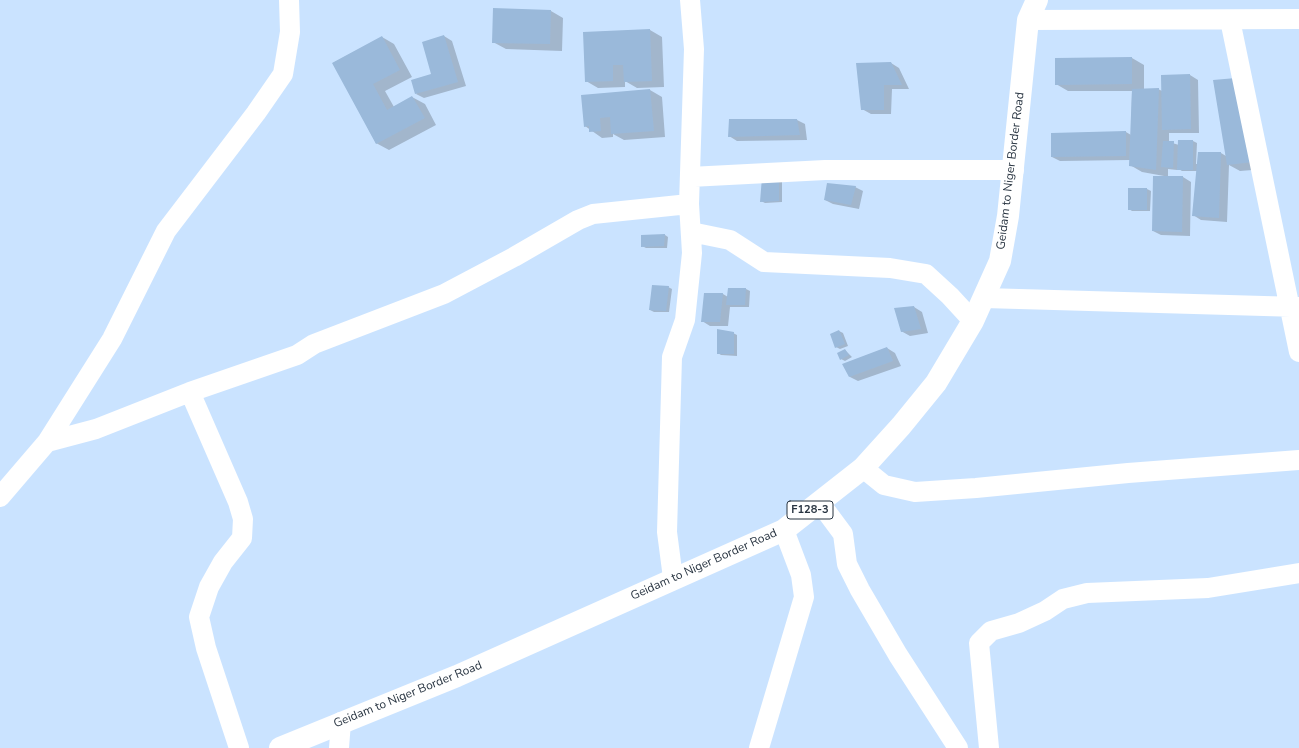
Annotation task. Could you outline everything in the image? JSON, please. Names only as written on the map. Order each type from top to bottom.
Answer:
[{"type":"main road","name":"Geidam to Niger Border Road","points":[[280,748],[457,676],[673,578],[784,530],[864,468],[936,383],[973,321],[1000,261],[1014,170],[1028,20],[1037,0]]},
{"type":"street","points":[[0,497],[47,442],[112,339],[166,231],[256,113],[283,74],[290,32],[289,0]]},
{"type":"street","points":[[673,578],[667,532],[672,357],[685,320],[692,253],[689,204],[694,49],[690,0]]},
{"type":"street","points":[[1028,20],[1299,19]]},
{"type":"street","points":[[1230,20],[1294,307],[1299,352]]},
{"type":"street","points":[[690,177],[825,170],[1014,170]]},
{"type":"street","points":[[47,442],[96,429],[190,392],[297,355],[314,344],[444,294],[514,257],[578,220],[593,214],[689,204]]},
{"type":"street","points":[[691,232],[730,240],[764,262],[890,268],[926,274],[950,296],[973,321]]},
{"type":"street","points":[[984,298],[1294,307]]},
{"type":"street","points":[[190,392],[238,502],[243,519],[242,538],[223,562],[209,587],[199,617],[206,648],[239,748]]},
{"type":"street","points":[[864,468],[884,485],[915,492],[976,488],[1128,473],[1299,460]]},
{"type":"street","points":[[820,503],[843,534],[847,564],[860,590],[898,655],[958,748]]},
{"type":"street","points":[[759,748],[804,597],[801,575],[784,530]]},
{"type":"street","points":[[989,748],[979,643],[992,631],[1032,618],[1045,612],[1063,599],[1087,593],[1208,588],[1299,573]]},
{"type":"street","points":[[339,748],[341,722]]},
{"type":"building","points":[[493,8],[551,10],[550,44],[492,43]]},
{"type":"building","points":[[650,29],[652,81],[624,82],[623,65],[613,65],[613,81],[585,82],[583,32]]},
{"type":"building","points":[[444,35],[458,82],[415,94],[411,80],[431,74],[422,42]]},
{"type":"building","points":[[382,36],[400,70],[373,84],[387,110],[412,96],[425,118],[376,144],[332,63]]},
{"type":"building","points":[[1132,57],[1132,84],[1055,85],[1055,58]]},
{"type":"building","points":[[891,62],[902,85],[884,85],[884,110],[861,110],[856,63]]},
{"type":"building","points":[[1190,74],[1191,129],[1162,130],[1161,75]]},
{"type":"building","points":[[1236,78],[1253,162],[1227,165],[1213,80]]},
{"type":"building","points":[[1159,88],[1156,170],[1129,166],[1132,89]]},
{"type":"building","points":[[650,89],[654,131],[611,134],[610,117],[600,118],[601,131],[589,132],[589,126],[584,127],[581,95]]},
{"type":"building","points":[[729,119],[797,119],[800,135],[728,137]]},
{"type":"building","points":[[1126,131],[1126,156],[1051,157],[1051,133]]},
{"type":"building","points":[[1178,140],[1193,140],[1193,170],[1177,170]]},
{"type":"building","points":[[1163,141],[1174,141],[1173,168],[1161,167]]},
{"type":"building","points":[[1198,152],[1221,152],[1219,218],[1192,216]]},
{"type":"building","points":[[779,176],[779,201],[760,202],[762,177]]},
{"type":"building","points":[[1153,176],[1183,176],[1182,232],[1152,231]]},
{"type":"building","points":[[827,183],[856,186],[851,205],[824,200]]},
{"type":"building","points":[[1128,188],[1147,188],[1147,210],[1128,210]]},
{"type":"building","points":[[665,234],[664,246],[641,247],[641,235]]},
{"type":"building","points":[[652,285],[669,286],[666,311],[649,310]]},
{"type":"building","points":[[728,288],[746,288],[745,305],[726,305]]},
{"type":"building","points":[[704,293],[723,293],[720,322],[701,322]]},
{"type":"building","points":[[914,306],[921,329],[901,332],[894,308]]},
{"type":"building","points":[[717,329],[734,332],[734,354],[717,354]]},
{"type":"building","points":[[839,330],[845,344],[835,348],[830,334]]},
{"type":"building","points":[[887,347],[893,361],[849,377],[842,364]]},
{"type":"building","points":[[845,349],[849,355],[840,360],[837,353]]}]
